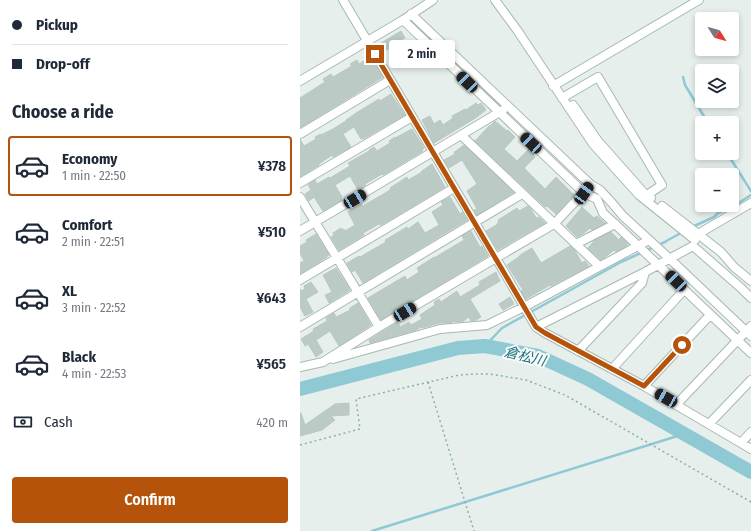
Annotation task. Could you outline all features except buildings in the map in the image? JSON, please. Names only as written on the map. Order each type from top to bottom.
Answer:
[{"type":"street","points":[[343,0],[536,327],[644,386],[751,449]]},
{"type":"street","points":[[300,81],[403,20],[433,0]]},
{"type":"street","points":[[495,0],[517,30],[553,86],[564,97],[598,141],[647,195],[695,240],[751,298]]},
{"type":"street","points":[[553,86],[699,0]]},
{"type":"street","points":[[411,14],[590,184],[600,190],[623,216],[749,331],[737,340],[676,405]]},
{"type":"street","points":[[403,20],[584,193],[597,199],[602,213],[639,246],[751,354]]},
{"type":"street","points":[[564,97],[598,77],[662,186],[647,195]]},
{"type":"street","points":[[300,134],[390,80]]},
{"type":"street","points":[[564,97],[593,144],[639,195],[695,240],[721,252],[734,267],[751,281],[741,288]]},
{"type":"street","points":[[300,231],[509,107]]},
{"type":"street","points":[[300,183],[412,117]]},
{"type":"street","points":[[461,136],[599,266]]},
{"type":"street","points":[[323,362],[379,327],[554,224],[584,193],[590,184]]},
{"type":"street","points":[[300,280],[454,188]]},
{"type":"street","points":[[300,327],[522,194]]},
{"type":"street","points":[[300,197],[379,327]]},
{"type":"street","points":[[602,213],[612,203]]},
{"type":"street","points":[[536,327],[658,265],[751,203]]},
{"type":"street","points":[[576,244],[615,224]]},
{"type":"street","points":[[300,367],[440,329],[487,325],[524,307],[649,240]]},
{"type":"street","points":[[578,351],[642,283],[645,272]]},
{"type":"street","points":[[612,369],[684,290]]},
{"type":"street","points":[[644,386],[710,314]]},
{"type":"street","points":[[709,424],[751,380]]},
{"type":"street","points":[[741,443],[751,432]]},
{"type":"path","points":[[300,445],[360,429],[356,399],[460,375],[490,374],[526,380],[566,395],[751,502]]},
{"type":"path","points":[[428,382],[474,531]]},
{"type":"waterway","points":[[683,77],[685,85],[704,116]]},
{"type":"waterway","points":[[731,160],[751,191]]},
{"type":"waterway","points":[[692,227],[714,217],[718,213],[729,209],[751,195]]},
{"type":"waterway","points":[[485,346],[502,328],[621,262],[683,232]]},
{"type":"waterway","name":"倉松川","points":[[300,389],[458,348],[485,346],[538,356],[588,379],[751,472]]},
{"type":"waterway","points":[[372,531],[684,434]]},
{"type":"route","points":[[375,54],[536,327],[644,386],[682,345]]}]
